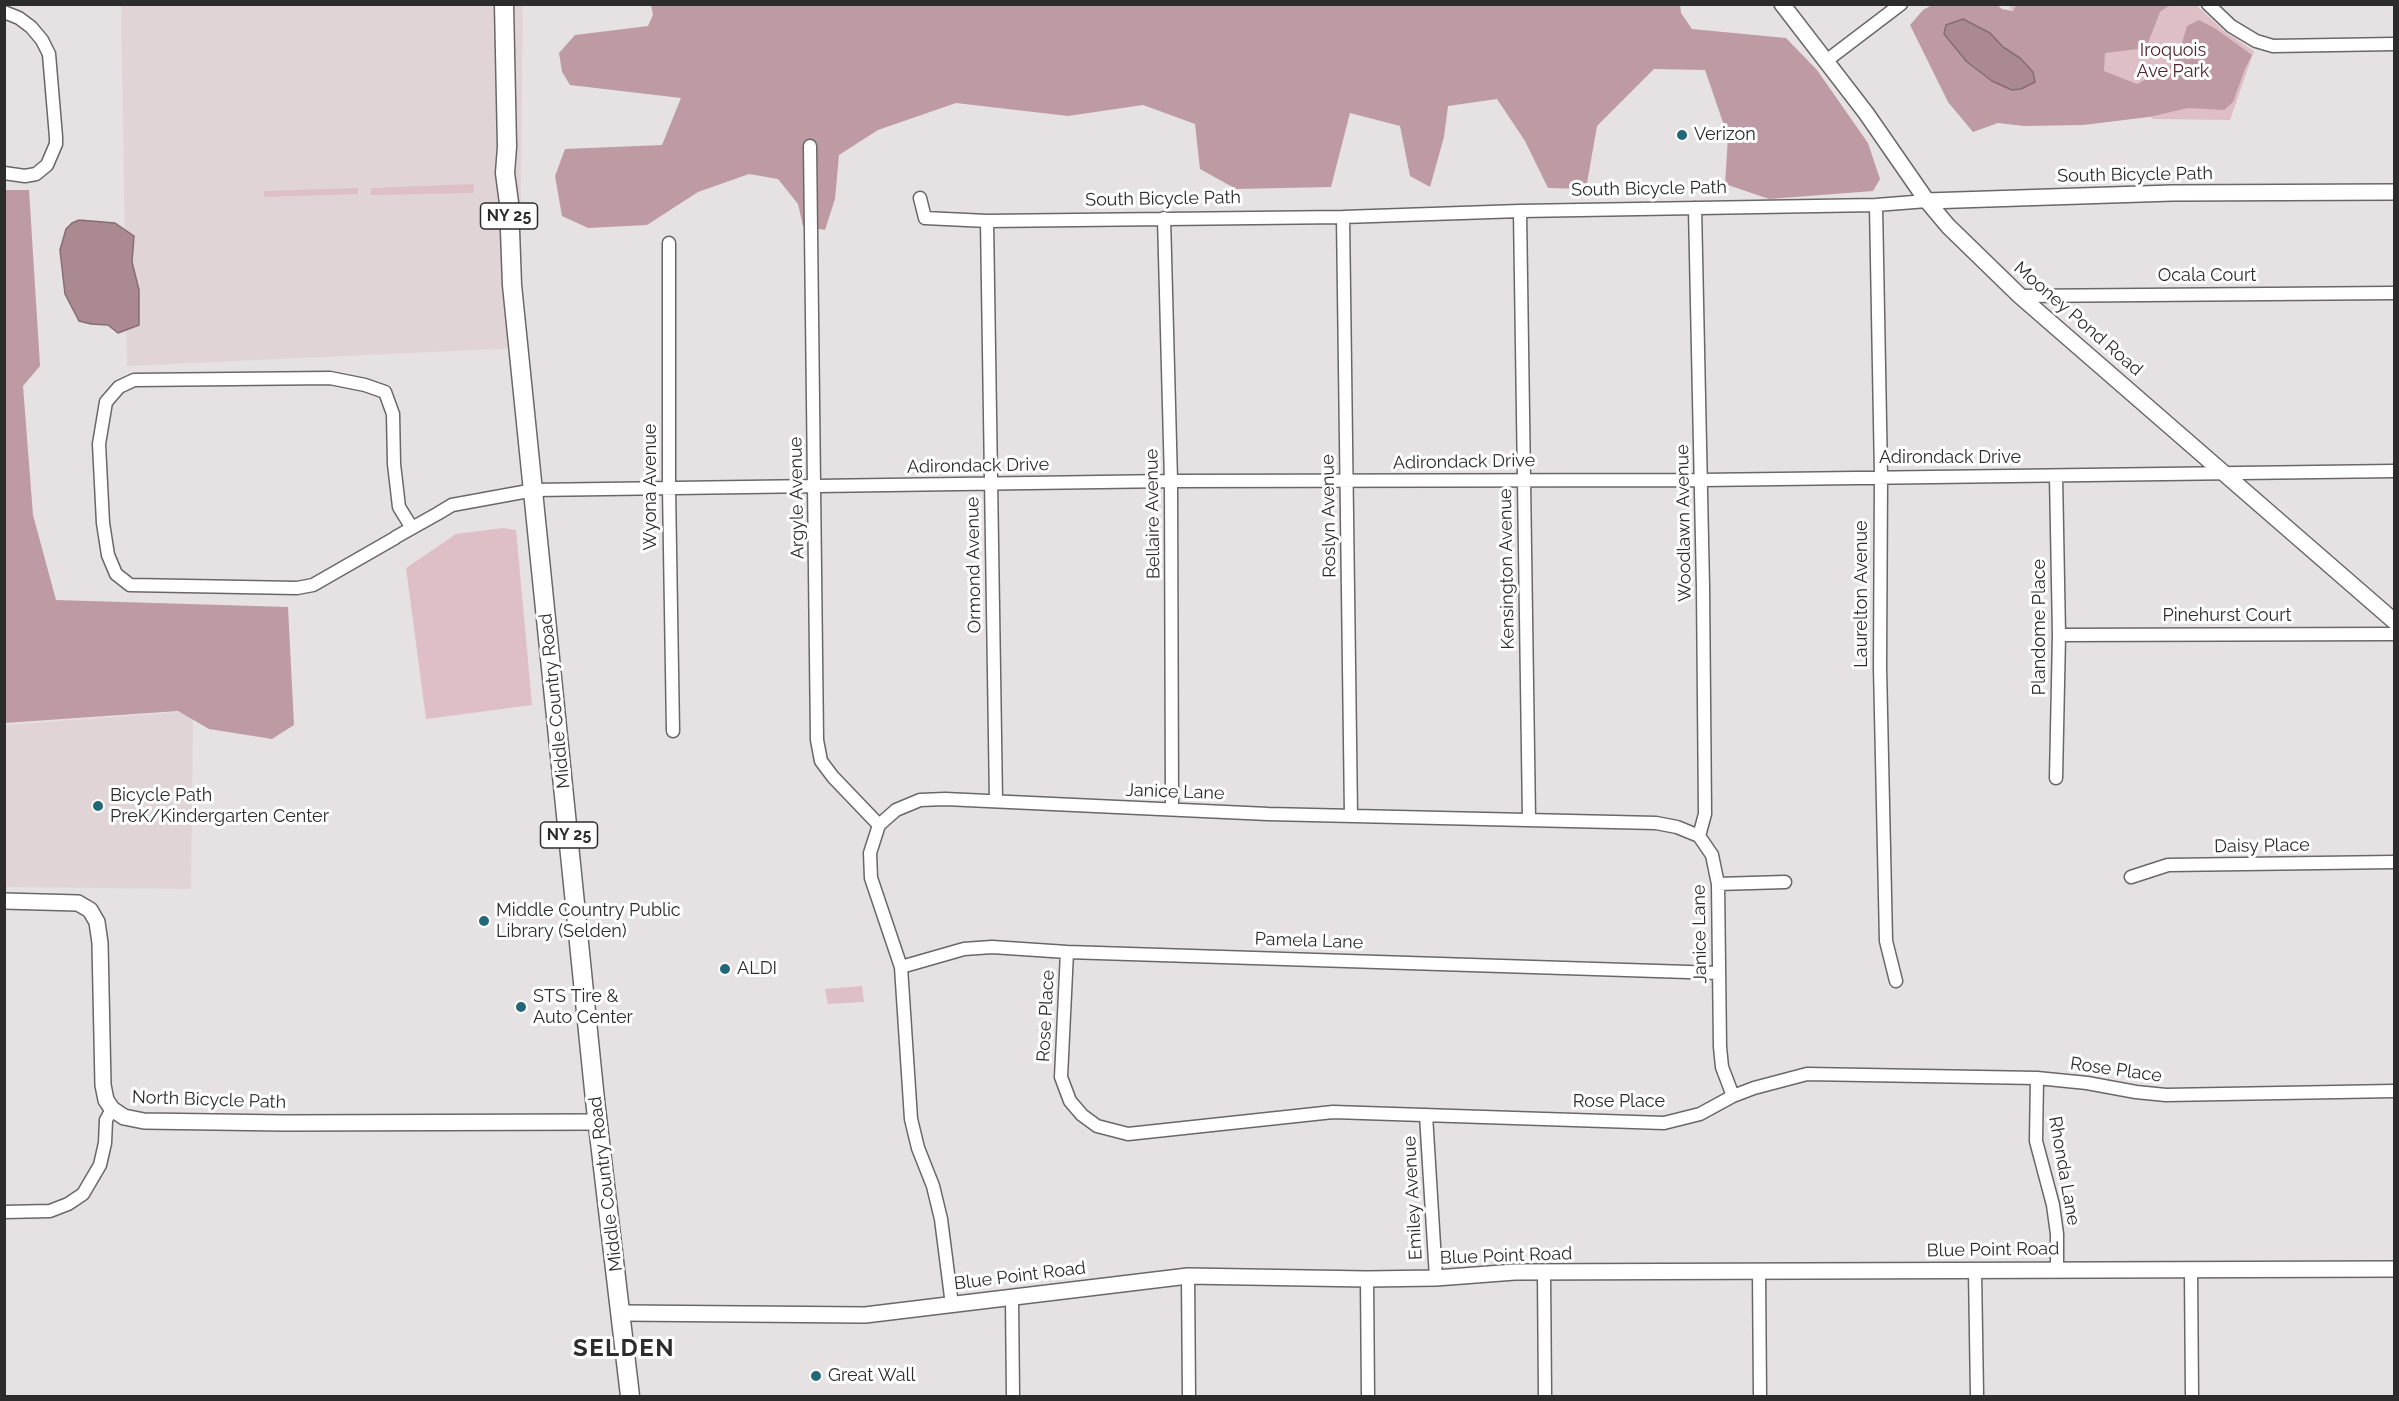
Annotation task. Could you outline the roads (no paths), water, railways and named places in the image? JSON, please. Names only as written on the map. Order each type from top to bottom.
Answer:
[{"type":"main road","name":"Middle Country Road","points":[[504,4],[507,147],[505,172],[509,203],[512,285],[598,1122],[630,1396]]},
{"type":"street","name":"Mooney Pond Road","points":[[1782,4],[1866,113],[1927,201],[1948,226],[2020,296],[2394,621]]},
{"type":"street","points":[[1826,60],[1901,4]]},
{"type":"street","points":[[2208,4],[2231,26],[2256,41],[2273,46],[2394,44]]},
{"type":"street","points":[[4,12],[19,18],[31,27],[42,40],[49,54],[56,144],[47,165],[36,174],[26,176],[4,173]]},
{"type":"street","name":"Argyle Avenue","points":[[810,146],[817,740],[821,761],[833,777],[879,825]]},
{"type":"street","name":"South Bicycle Path","points":[[920,198],[925,218],[987,221],[1343,217],[1520,211],[1876,206],[1927,201],[2172,193],[2394,192]]},
{"type":"street","name":"Laurelton Avenue","points":[[1876,206],[1881,476],[1880,667],[1886,941],[1896,981]]},
{"type":"street","name":"Woodlawn Avenue","points":[[1695,208],[1702,480],[1705,814],[1699,836]]},
{"type":"street","name":"Kensington Avenue","points":[[1520,211],[1529,819]]},
{"type":"street","name":"Roslyn Avenue","points":[[1343,217],[1351,815]]},
{"type":"street","name":"Bellaire Avenue","points":[[1164,218],[1171,481],[1172,809]]},
{"type":"street","name":"Ormond Avenue","points":[[987,221],[996,801]]},
{"type":"street","name":"Wyona Avenue","points":[[669,243],[669,488],[673,731]]},
{"type":"street","name":"Ocala Court","points":[[2020,296],[2394,293]]},
{"type":"street","name":"Adirondack Drive","points":[[412,528],[399,507],[394,464],[393,414],[385,392],[365,385],[330,378],[134,380],[119,387],[106,402],[99,444],[103,523],[108,555],[116,574],[130,585],[297,588],[313,585],[453,505],[534,490],[1171,481],[1702,480],[2394,471]]},
{"type":"street","name":"Plandome Place","points":[[2056,476],[2059,635],[2056,778]]},
{"type":"street","name":"Pinehurst Court","points":[[2059,635],[2394,634]]},
{"type":"street","name":"Janice Lane","points":[[879,825],[896,810],[920,800],[996,801],[1268,814],[1656,823],[1677,827],[1699,836],[1712,855],[1718,884],[1721,1057],[1722,1067],[1733,1096]]},
{"type":"street","points":[[879,825],[870,853],[871,878],[901,967],[911,1119],[918,1148],[933,1186],[941,1219],[952,1305]]},
{"type":"street","name":"Daisy Place","points":[[2131,877],[2168,865],[2394,862]]},
{"type":"street","points":[[1718,884],[1785,882]]},
{"type":"street","name":"North Bicycle Path","points":[[4,901],[78,903],[90,910],[97,922],[100,943],[103,1085],[106,1100],[112,1109],[124,1117],[144,1121],[285,1124],[598,1122]]},
{"type":"street","name":"Pamela Lane","points":[[901,967],[964,949],[992,947],[1067,952],[1719,973]]},
{"type":"street","name":"Rose Place","points":[[1067,952],[1061,1077],[1070,1101],[1082,1115],[1097,1126],[1128,1134],[1333,1112],[1664,1123],[1700,1114],[1733,1096],[1777,1080],[1807,1074],[2037,1078],[2166,1095],[2394,1091]]},
{"type":"street","name":"Rhonda Lane","points":[[2037,1078],[2036,1141],[2053,1205],[2057,1234],[2057,1269]]},
{"type":"street","points":[[4,1212],[50,1210],[68,1204],[83,1194],[100,1164],[105,1143],[106,1120],[112,1109]]},
{"type":"street","name":"Emiley Avenue","points":[[1426,1115],[1436,1278]]},
{"type":"street","name":"Blue Point Road","points":[[622,1313],[865,1315],[1188,1276],[1367,1279],[1436,1278],[1515,1272],[1544,1274],[2057,1269],[2394,1269]]},
{"type":"street","points":[[1975,1270],[1977,1396]]},
{"type":"street","points":[[2191,1270],[2192,1396]]},
{"type":"street","points":[[1759,1271],[1760,1396]]},
{"type":"street","points":[[1544,1274],[1545,1396]]},
{"type":"street","points":[[1188,1276],[1189,1396]]},
{"type":"street","points":[[1367,1279],[1368,1396]]},
{"type":"street","points":[[1012,1298],[1013,1396]]},
{"type":"place","name":"Verizon","points":[[1682,135]]},
{"type":"place","name":"Bicycle Path PreK/Kindergarten Center","points":[[98,806]]},
{"type":"place","name":"Middle Country Public Library (Selden)","points":[[484,921]]},
{"type":"place","name":"ALDI","points":[[725,969]]},
{"type":"place","name":"STS Tire & Auto Center","points":[[521,1007]]},
{"type":"place","name":"Great Wall","points":[[816,1376]]},
{"type":"district","name":"SELDEN","points":[[624,1349]]},
{"type":"park label","name":"Iroquois Ave Park","points":[[2173,61]]}]
